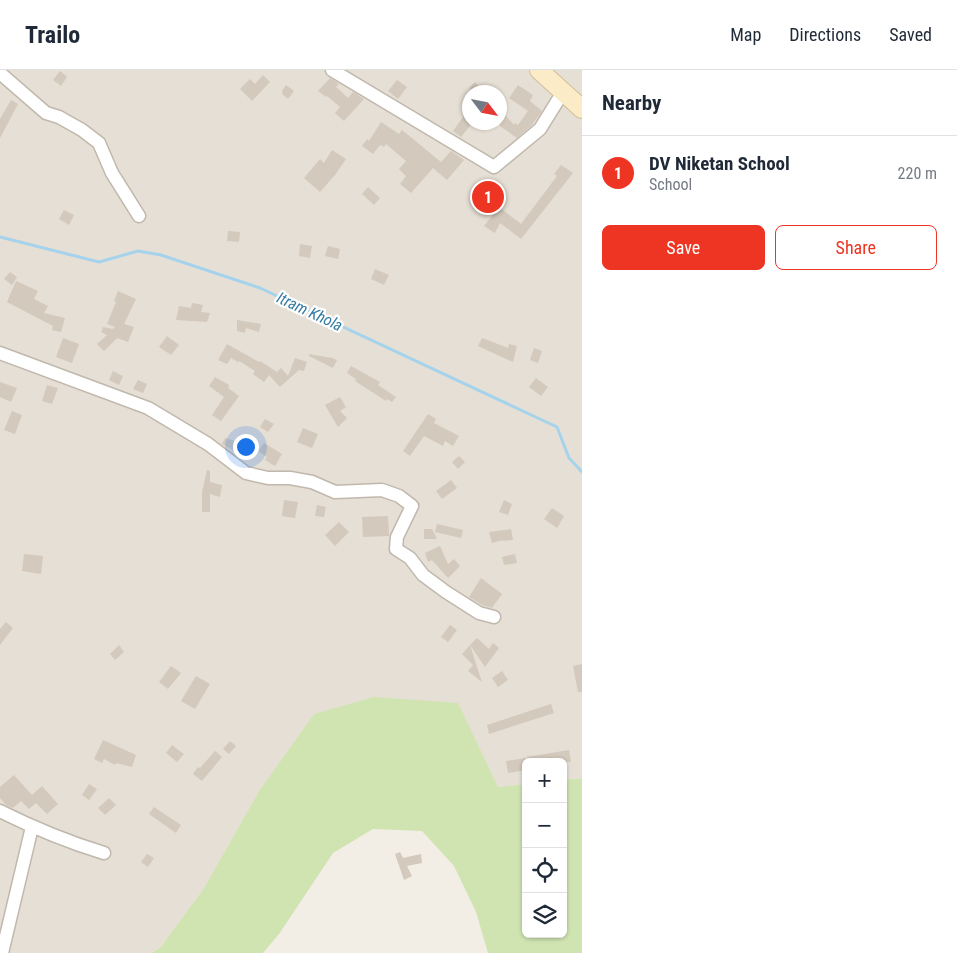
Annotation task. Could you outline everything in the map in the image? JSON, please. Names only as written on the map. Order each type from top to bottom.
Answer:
[{"type":"main road","points":[[539,70],[582,109]]},
{"type":"street","points":[[332,70],[494,167],[540,128],[563,92]]},
{"type":"street","points":[[0,73],[46,113],[59,117],[82,130],[99,143],[112,173],[139,216]]},
{"type":"street","points":[[0,353],[148,408],[208,444],[246,474],[312,482],[335,492],[382,490],[399,496],[412,506],[397,537],[396,549],[410,558],[423,575],[446,592],[479,613],[494,617]]},
{"type":"street","points":[[0,811],[32,827],[74,844],[104,853]]},
{"type":"street","points":[[2,953],[32,827]]},
{"type":"shaded area","points":[[0,70],[582,70],[582,778],[567,780],[567,758],[522,758],[522,784],[498,787],[457,703],[314,714],[259,791],[204,888],[160,948],[151,953],[0,953]]},
{"type":"green space","points":[[374,697],[458,703],[498,787],[522,784],[522,938],[567,938],[567,780],[582,778],[582,953],[488,953],[476,912],[454,866],[422,831],[373,829],[333,853],[279,934],[263,953],[151,953],[160,948],[204,888],[259,791],[314,714]]},
{"type":"building","points":[[60,71],[67,77],[61,86],[53,80]]},
{"type":"building","points":[[263,75],[270,82],[252,101],[240,89],[250,79],[255,84]]},
{"type":"building","points":[[330,78],[339,84],[336,87],[348,98],[353,92],[364,99],[344,121],[335,113],[340,107],[318,91]]},
{"type":"building","points":[[397,80],[407,87],[398,99],[388,91]]},
{"type":"building","points":[[286,85],[294,91],[288,99],[282,94]]},
{"type":"building","points":[[518,85],[533,95],[530,101],[542,111],[531,126],[517,138],[506,130],[507,117],[514,125],[515,123],[518,125],[528,111],[509,98]]},
{"type":"building","points":[[11,100],[18,104],[0,138],[0,119]]},
{"type":"building","points":[[462,118],[462,130],[467,130],[461,137],[453,131]]},
{"type":"building","points":[[381,122],[399,134],[402,130],[441,162],[451,151],[464,160],[447,180],[433,168],[411,193],[400,184],[406,176],[399,169],[406,161],[386,144],[384,147],[380,145],[373,154],[362,146],[367,139],[369,141]]},
{"type":"building","points":[[332,150],[346,159],[320,192],[304,178],[320,159],[324,163]]},
{"type":"building","points":[[561,165],[573,173],[521,239],[500,223],[495,233],[484,226],[499,207],[521,224],[557,176],[554,174]]},
{"type":"building","points":[[368,187],[380,198],[374,205],[362,194]]},
{"type":"building","points":[[64,210],[74,215],[69,225],[59,219]]},
{"type":"building","points":[[228,231],[240,232],[239,242],[227,241]]},
{"type":"building","points":[[300,244],[312,246],[310,258],[299,256]]},
{"type":"building","points":[[328,246],[340,249],[338,259],[325,256]]},
{"type":"building","points":[[375,269],[389,275],[384,285],[371,279]]},
{"type":"building","points":[[10,272],[17,277],[12,285],[4,279]]},
{"type":"building","points":[[16,281],[38,291],[34,299],[48,306],[44,313],[65,318],[61,332],[52,330],[53,326],[7,302]]},
{"type":"building","points":[[118,291],[136,299],[124,324],[134,327],[128,342],[117,338],[104,351],[97,344],[107,335],[101,332],[103,327],[113,329],[115,327],[107,324],[116,302],[114,301]]},
{"type":"building","points":[[192,303],[203,305],[201,312],[210,313],[207,322],[176,320],[179,306],[191,308]]},
{"type":"building","points":[[237,320],[261,324],[259,332],[246,328],[245,333],[237,331]]},
{"type":"building","points":[[167,336],[179,345],[171,355],[159,347]]},
{"type":"building","points":[[63,338],[79,344],[72,363],[56,357]]},
{"type":"building","points":[[482,338],[508,348],[509,344],[517,346],[513,362],[478,346]]},
{"type":"building","points":[[227,344],[277,372],[281,368],[288,376],[295,358],[307,362],[304,371],[299,370],[280,387],[269,375],[264,382],[253,374],[255,371],[239,361],[231,358],[227,364],[218,360]]},
{"type":"building","points":[[534,348],[542,351],[538,363],[530,360]]},
{"type":"building","points":[[309,354],[337,360],[333,368],[309,356]]},
{"type":"building","points":[[351,366],[380,382],[378,385],[396,397],[392,402],[387,399],[386,401],[355,381],[356,379],[347,373]]},
{"type":"building","points":[[113,371],[123,376],[119,385],[109,380]]},
{"type":"building","points":[[215,377],[229,385],[228,388],[239,396],[221,421],[212,415],[224,397],[209,386]]},
{"type":"building","points":[[536,378],[548,387],[541,396],[529,387]]},
{"type":"building","points":[[138,380],[147,384],[143,393],[133,389]]},
{"type":"building","points":[[0,382],[17,388],[11,402],[0,397]]},
{"type":"building","points":[[47,385],[58,388],[52,404],[42,401]]},
{"type":"building","points":[[340,397],[346,407],[340,411],[347,418],[338,427],[325,405]]},
{"type":"building","points":[[12,411],[22,415],[15,434],[4,430]]},
{"type":"building","points":[[428,414],[436,419],[434,423],[459,436],[453,446],[445,441],[443,446],[424,436],[410,456],[403,451]]},
{"type":"building","points":[[265,419],[274,424],[268,432],[260,427]]},
{"type":"building","points":[[303,428],[318,434],[312,448],[297,442]]},
{"type":"building","points":[[225,438],[243,443],[239,457],[222,444]]},
{"type":"building","points":[[264,443],[282,454],[275,466],[265,460],[267,457],[258,451]]},
{"type":"building","points":[[459,456],[465,462],[458,469],[452,462]]},
{"type":"building","points":[[207,470],[210,471],[210,482],[222,485],[220,497],[210,494],[210,512],[202,512],[202,492]]},
{"type":"building","points":[[451,480],[457,488],[442,499],[436,491]]},
{"type":"building","points":[[284,500],[298,502],[295,518],[282,516]]},
{"type":"building","points":[[504,500],[512,504],[508,515],[499,512]]},
{"type":"building","points":[[317,505],[326,507],[324,517],[315,516]]},
{"type":"building","points":[[552,508],[564,516],[557,528],[544,519]]},
{"type":"building","points":[[388,516],[389,536],[363,537],[362,517]]},
{"type":"building","points":[[339,522],[349,532],[335,546],[325,535]]},
{"type":"building","points":[[437,524],[463,530],[461,538],[435,532]]},
{"type":"building","points":[[424,529],[432,529],[437,539],[424,539]]},
{"type":"building","points":[[511,529],[513,540],[492,543],[489,532]]},
{"type":"building","points":[[440,546],[448,564],[454,559],[460,566],[448,578],[432,560],[428,562],[425,553]]},
{"type":"building","points":[[24,554],[43,556],[41,574],[22,571]]},
{"type":"building","points":[[515,554],[517,563],[504,565],[502,557]]},
{"type":"building","points":[[481,578],[502,594],[492,608],[482,605],[469,597]]},
{"type":"building","points":[[6,622],[13,628],[0,645],[0,629]]},
{"type":"building","points":[[450,625],[457,630],[448,642],[441,637]]},
{"type":"building","points":[[477,638],[489,649],[493,643],[499,648],[485,667],[470,645]]},
{"type":"building","points":[[119,645],[124,652],[115,660],[110,654]]},
{"type":"building","points":[[470,645],[482,682],[468,671],[473,665],[462,654]]},
{"type":"building","points":[[582,664],[582,692],[578,692],[573,666]]},
{"type":"building","points":[[171,666],[181,673],[168,689],[159,682]]},
{"type":"building","points":[[502,671],[508,680],[498,687],[492,678]]},
{"type":"building","points":[[196,676],[210,684],[195,709],[181,701]]},
{"type":"building","points":[[551,704],[554,713],[489,734],[487,725]]},
{"type":"building","points":[[103,740],[136,755],[132,767],[116,763],[115,765],[104,759],[102,763],[94,759]]},
{"type":"building","points":[[230,741],[236,746],[229,754],[223,749]]},
{"type":"building","points":[[172,745],[184,754],[177,762],[166,753]]},
{"type":"building","points":[[569,750],[571,762],[567,762],[567,758],[527,757]]},
{"type":"building","points":[[215,751],[222,757],[202,781],[193,774]]},
{"type":"building","points":[[522,759],[522,771],[508,773],[506,761]]},
{"type":"building","points":[[14,775],[32,795],[42,786],[58,804],[47,814],[36,803],[29,809],[21,801],[13,808],[6,805],[0,798],[0,787]]},
{"type":"building","points":[[89,784],[97,789],[89,800],[82,795]]},
{"type":"building","points":[[109,798],[116,805],[105,815],[98,808]]},
{"type":"building","points":[[154,807],[181,825],[176,833],[149,814]]},
{"type":"building","points":[[400,852],[403,858],[421,854],[422,863],[407,866],[412,876],[404,880],[395,854]]},
{"type":"building","points":[[147,854],[154,858],[148,867],[141,862]]},
{"type":"waterway","name":"Itram Khola","points":[[0,237],[99,262],[138,251],[161,255],[260,288],[557,427],[569,458],[582,472]]},
{"type":"place","name":"DV Niketan School","points":[[488,197]]}]
